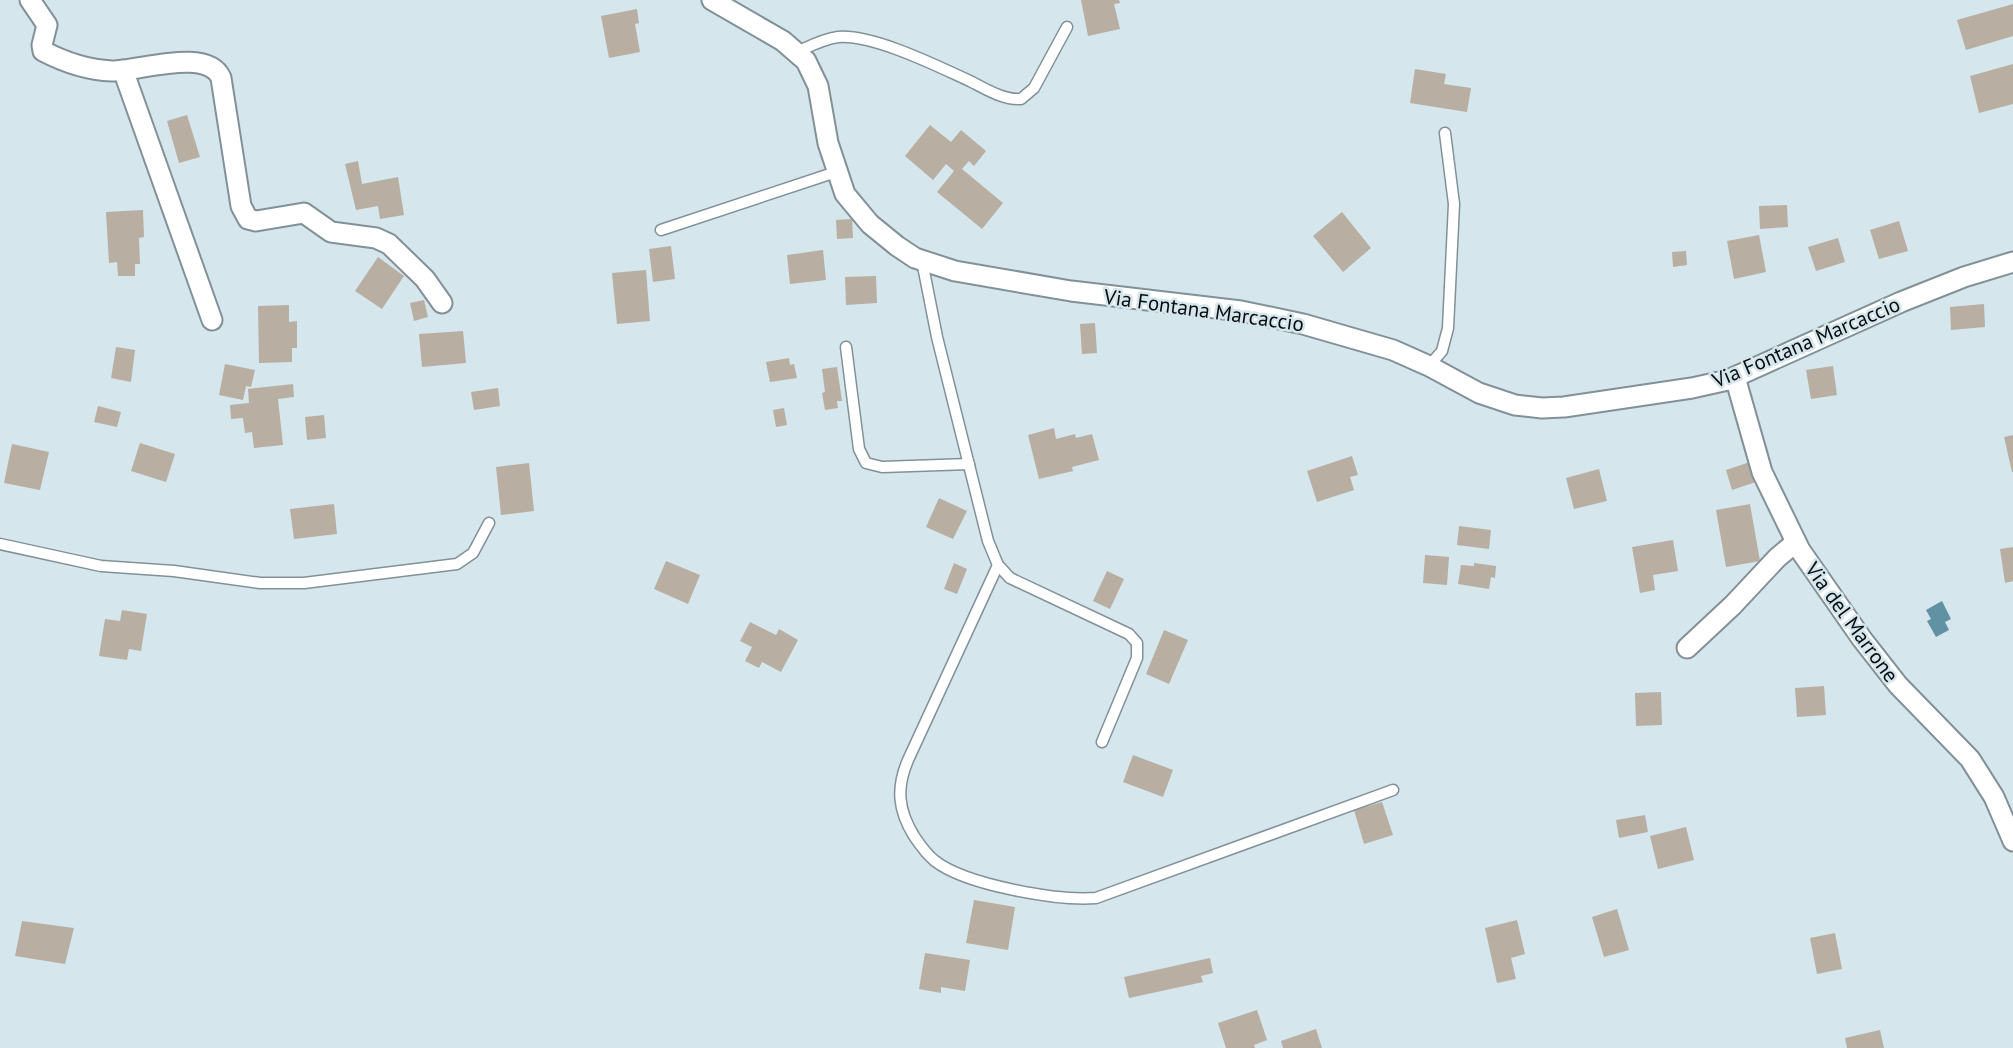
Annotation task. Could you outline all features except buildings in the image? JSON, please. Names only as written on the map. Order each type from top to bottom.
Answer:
[{"type":"street","points":[[30,0],[47,25],[43,51],[81,66],[123,70],[188,62],[214,68],[222,84],[241,206],[248,219],[257,221],[304,213],[331,232],[381,240],[425,279],[442,303]]},
{"type":"street","name":"Via Fontana Marcaccio","points":[[712,0],[770,33],[797,52],[808,65],[818,86],[825,130],[836,172],[849,200],[870,224],[897,246],[922,261],[955,271],[1071,291],[1276,318],[1373,343],[1429,366],[1487,397],[1514,405],[1542,408],[1577,405],[1692,388],[1735,377],[1901,302],[1980,271],[2013,262]]},
{"type":"street","points":[[123,70],[212,320]]},
{"type":"street","name":"Via del Marrone","points":[[1735,377],[1762,472],[1812,570],[1893,679],[1917,707],[1970,759],[1994,797],[2013,841]]},
{"type":"street","points":[[1686,648],[1733,606],[1777,558],[1796,542]]},
{"type":"lane","points":[[797,52],[830,38],[863,40],[937,66],[1004,97],[1021,99],[1034,88],[1066,27]]},
{"type":"lane","points":[[1429,366],[1442,351],[1448,328],[1454,204],[1445,133]]},
{"type":"lane","points":[[661,230],[836,172]]},
{"type":"lane","points":[[922,261],[937,337],[988,541],[998,565],[1010,578],[1129,634],[1137,643],[1137,657],[1102,742]]},
{"type":"lane","points":[[846,347],[859,449],[866,463],[882,467],[969,464]]},
{"type":"lane","points":[[0,544],[113,568],[174,571],[247,582],[288,583],[457,564],[473,553],[489,523]]},
{"type":"lane","points":[[998,565],[900,782],[900,804],[904,818],[923,849],[937,862],[961,873],[1032,894],[1069,899],[1096,898],[1393,790]]},
{"type":"water","points":[[1942,601],[1951,619],[1945,622],[1949,630],[1936,637],[1927,621],[1931,619],[1926,610]]}]
